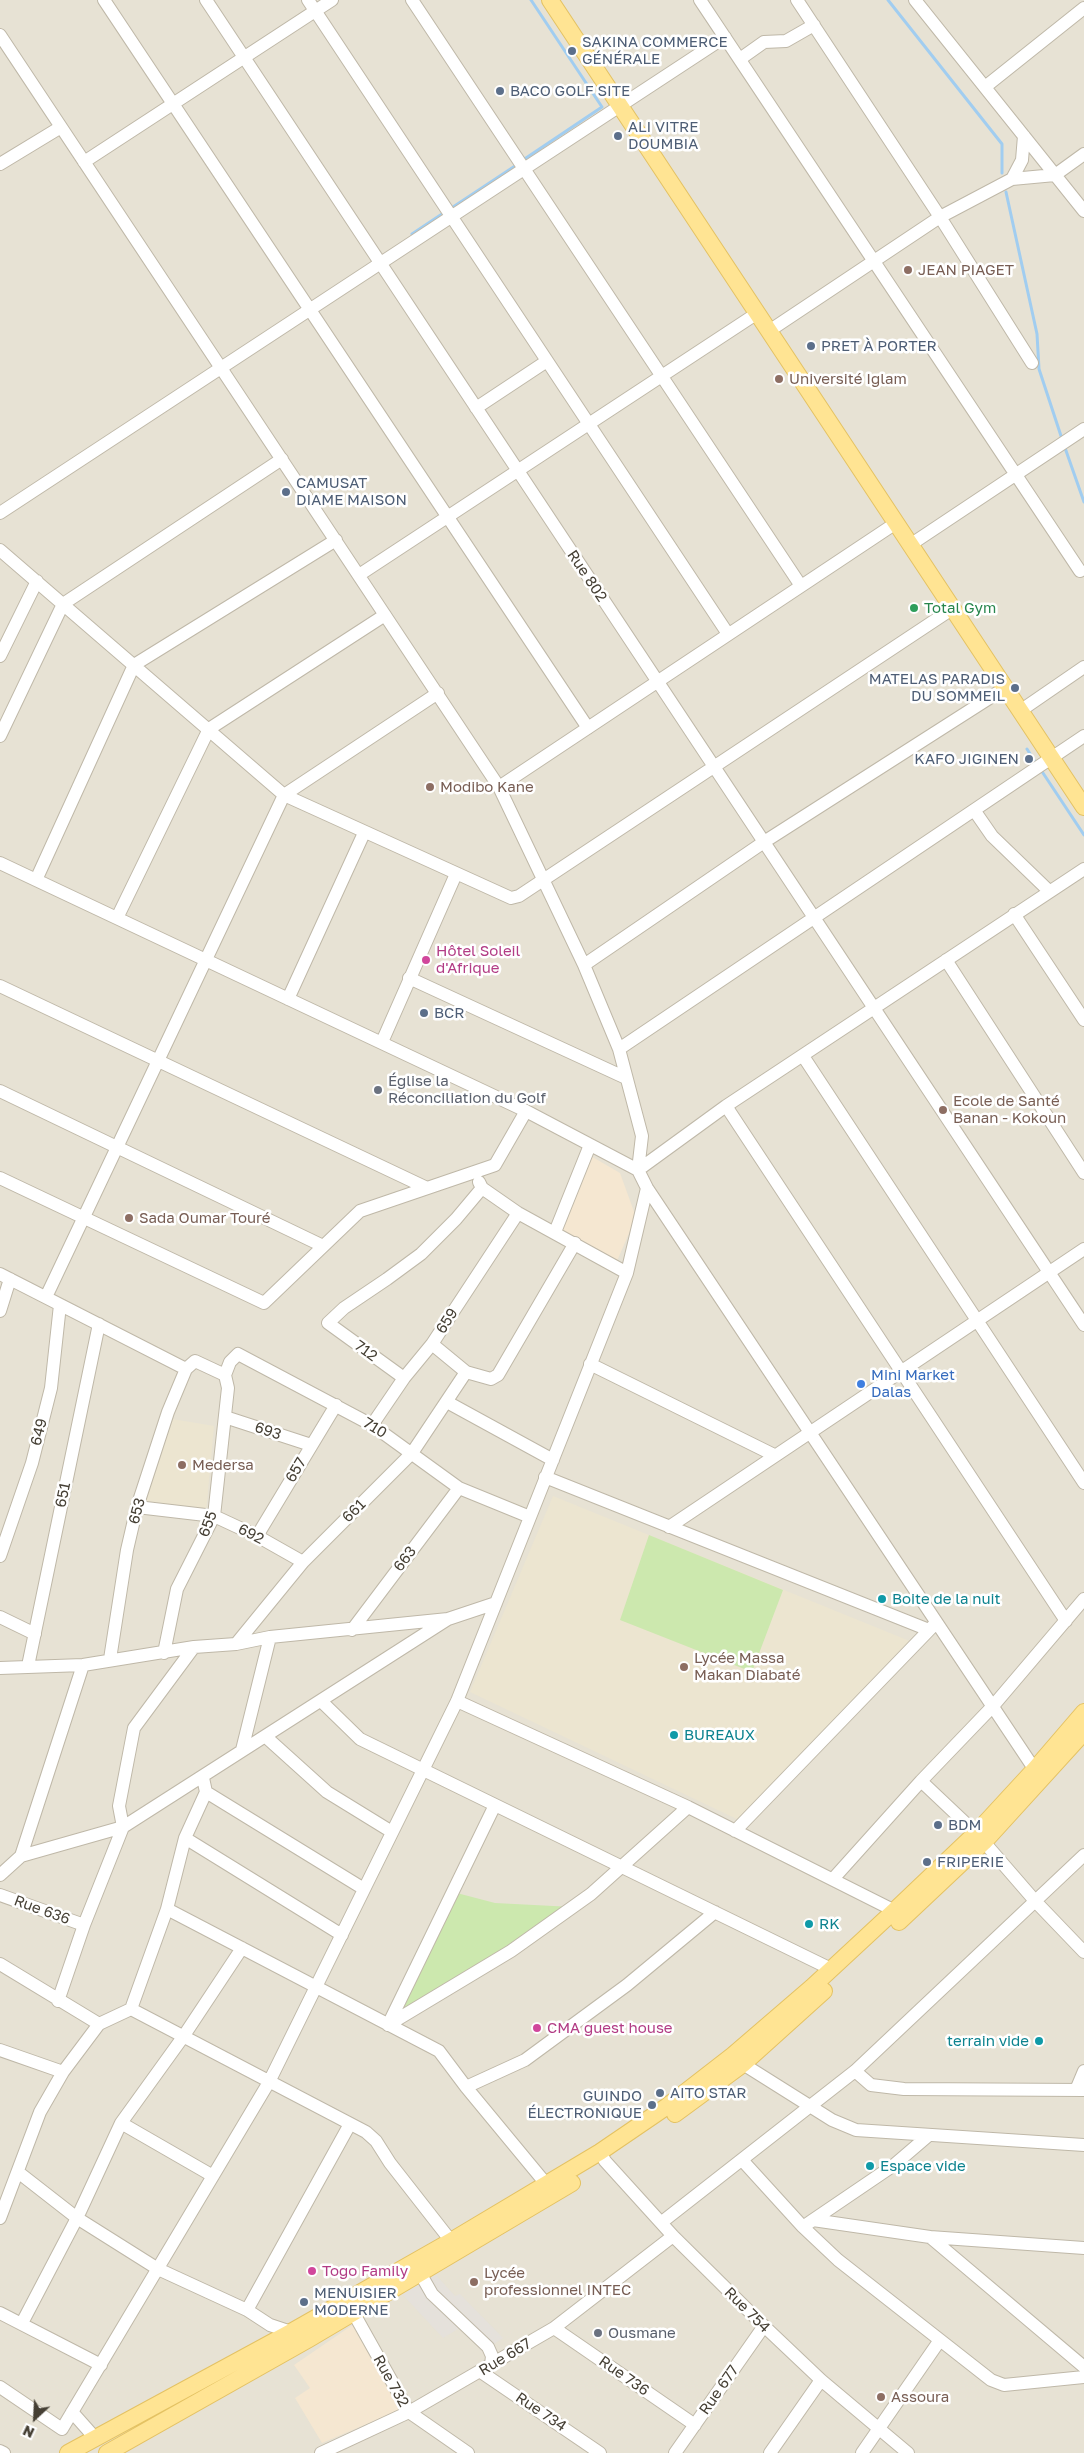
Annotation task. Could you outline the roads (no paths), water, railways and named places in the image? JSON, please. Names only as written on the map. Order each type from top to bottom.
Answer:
[{"type":"main road","points":[[550,0],[1084,807]]},
{"type":"main road","points":[[1038,1775],[1084,1712]]},
{"type":"main road","points":[[111,2452],[420,2273],[603,2157],[666,2107],[738,2059],[899,1914],[980,1837],[1038,1775],[1084,1732]]},
{"type":"main road","points":[[738,2059],[831,1969],[899,1914]]},
{"type":"main road","points":[[68,2453],[291,2332],[547,2185],[603,2157]]},
{"type":"street","points":[[104,0],[588,728]]},
{"type":"street","name":"Rue 802","points":[[206,0],[1084,1325]]},
{"type":"street","points":[[308,0],[728,634]]},
{"type":"street","points":[[84,162],[332,0]]},
{"type":"street","points":[[412,0],[801,586]]},
{"type":"street","points":[[700,0],[1080,571]]},
{"type":"street","points":[[797,0],[940,217],[1032,363]]},
{"type":"street","points":[[915,0],[1084,211]]},
{"type":"street","points":[[985,87],[1084,8]]},
{"type":"street","points":[[740,59],[764,42],[786,41],[814,25]]},
{"type":"street","points":[[0,513],[725,37]]},
{"type":"street","points":[[2,42],[61,126],[499,787],[584,965],[619,1049],[642,1136],[638,1170],[647,1188],[810,1431],[933,1626],[993,1706],[1038,1775]]},
{"type":"street","points":[[0,164],[61,126]]},
{"type":"street","points":[[1012,179],[1022,160],[1024,136]]},
{"type":"street","points":[[769,331],[940,217],[1012,179],[1055,175],[1084,154]]},
{"type":"street","points":[[359,575],[756,314]]},
{"type":"street","points":[[476,408],[547,361]]},
{"type":"street","points":[[910,545],[1084,429]]},
{"type":"street","points":[[0,736],[63,604],[282,460]]},
{"type":"street","points":[[499,787],[896,523]]},
{"type":"street","points":[[36,880],[134,665],[336,540]]},
{"type":"street","points":[[0,550],[284,794],[511,898],[519,896],[544,880],[952,609]]},
{"type":"street","points":[[0,656],[37,581]]},
{"type":"street","points":[[117,918],[208,729],[385,615]]},
{"type":"street","points":[[1020,711],[1084,667]]},
{"type":"street","points":[[584,965],[764,842],[1005,688]]},
{"type":"street","points":[[46,1298],[284,794],[438,693]]},
{"type":"street","points":[[619,1049],[1084,736]]},
{"type":"street","points":[[974,810],[1003,847],[1049,891]]},
{"type":"street","points":[[288,999],[364,832]]},
{"type":"street","points":[[0,863],[526,1110],[638,1170]]},
{"type":"street","points":[[638,1170],[726,1106],[1084,869]]},
{"type":"street","points":[[382,1042],[456,874]]},
{"type":"street","points":[[1014,914],[1084,1020]]},
{"type":"street","points":[[946,960],[1084,1173]]},
{"type":"street","points":[[409,978],[626,1078]]},
{"type":"street","points":[[0,986],[426,1188]]},
{"type":"street","points":[[804,1056],[1084,1483]]},
{"type":"street","points":[[0,1091],[323,1246]]},
{"type":"street","points":[[726,1106],[1066,1621]]},
{"type":"street","points":[[0,1178],[264,1303],[360,1211],[495,1164],[526,1110]]},
{"type":"street","points":[[555,1232],[590,1145]]},
{"type":"street","points":[[475,1171],[482,1188],[518,1213],[627,1273]]},
{"type":"street","name":"712","points":[[404,1378],[328,1323],[344,1308],[421,1254],[456,1219],[482,1188]]},
{"type":"street","points":[[0,2387],[62,2429],[270,2082],[457,1701],[627,1273],[647,1188]]},
{"type":"street","name":"659","points":[[372,1425],[404,1378],[432,1344],[518,1213]]},
{"type":"street","points":[[432,1344],[466,1372],[491,1380],[498,1375],[575,1243]]},
{"type":"street","points":[[669,1527],[1084,1249]]},
{"type":"street","points":[[0,1311],[5,1276],[186,1369],[195,1361],[225,1375]]},
{"type":"street","name":"649","points":[[0,1556],[32,1463],[51,1388],[60,1305]]},
{"type":"street","name":"651","points":[[28,1666],[99,1324]]},
{"type":"street","name":"710","points":[[225,1375],[230,1362],[238,1354],[372,1425],[459,1488],[530,1517]]},
{"type":"street","points":[[590,1364],[774,1455]]},
{"type":"street","name":"653","points":[[110,1659],[127,1550],[137,1507],[168,1412],[186,1369]]},
{"type":"street","name":"661","points":[[236,1644],[303,1562],[412,1453],[466,1372]]},
{"type":"street","name":"655","points":[[164,1653],[177,1590],[214,1516],[228,1388],[225,1375]]},
{"type":"street","points":[[447,1402],[553,1460]]},
{"type":"street","name":"657","points":[[257,1536],[336,1405]]},
{"type":"street","name":"693","points":[[225,1417],[311,1445]]},
{"type":"street","points":[[546,1477],[669,1527],[933,1626]]},
{"type":"street","name":"663","points":[[352,1630],[459,1488]]},
{"type":"street","name":"692","points":[[137,1507],[214,1516],[257,1536],[303,1562]]},
{"type":"street","points":[[832,1879],[921,1781],[993,1706],[1084,1600]]},
{"type":"street","points":[[0,1668],[83,1665],[110,1659],[236,1644],[270,1637],[448,1619],[496,1603]]},
{"type":"street","points":[[0,1617],[35,1634]]},
{"type":"street","points":[[0,1875],[21,1856],[123,1827],[448,1619]]},
{"type":"street","points":[[735,1831],[933,1626]]},
{"type":"street","points":[[242,1750],[270,1637]]},
{"type":"street","points":[[58,2001],[84,1925],[123,1827],[118,1806],[134,1728],[194,1648]]},
{"type":"street","points":[[21,1856],[83,1665]]},
{"type":"street","points":[[321,1701],[360,1740],[831,1969]]},
{"type":"street","points":[[457,1701],[688,1807],[899,1914]]},
{"type":"street","points":[[266,1737],[327,1792],[392,1832]]},
{"type":"street","points":[[0,2218],[40,2112],[63,2072],[99,2024],[131,2009],[167,1909],[185,1838],[206,1792],[202,1778]]},
{"type":"street","points":[[921,1781],[964,1824],[980,1837],[1036,1902],[1084,1952]]},
{"type":"street","points":[[206,1792],[364,1889]]},
{"type":"street","points":[[388,2024],[495,1805]]},
{"type":"street","points":[[388,2024],[511,1951],[591,1894],[688,1807]]},
{"type":"street","points":[[185,1838],[342,1935]]},
{"type":"street","points":[[662,2222],[855,2072],[1084,1855]]},
{"type":"street","name":"Rue 636","points":[[0,1895],[84,1925]]},
{"type":"street","points":[[167,1909],[439,2051],[466,2087],[547,2185]]},
{"type":"street","points":[[466,2087],[525,2060],[627,1985],[715,1912]]},
{"type":"street","points":[[22,2323],[77,2218],[121,2123],[183,2037],[242,1948]]},
{"type":"street","points":[[0,1964],[58,2001],[99,2024]]},
{"type":"street","points":[[131,2009],[366,2132],[376,2140],[390,2163],[451,2241]]},
{"type":"street","points":[[1,2052],[63,2072]]},
{"type":"street","points":[[738,2059],[832,2120],[856,2130],[1084,2145]]},
{"type":"street","points":[[855,2072],[871,2085],[904,2088],[1080,2090],[1084,2071]]},
{"type":"street","points":[[121,2123],[213,2176]]},
{"type":"street","points":[[247,2310],[350,2124]]},
{"type":"street","points":[[808,2224],[894,2166],[929,2135]]},
{"type":"street","name":"Rue 754","points":[[603,2157],[673,2236],[764,2326],[821,2380],[878,2430],[908,2453]]},
{"type":"street","points":[[742,2160],[808,2224],[838,2260],[991,2380],[1004,2385],[1084,2377]]},
{"type":"street","points":[[18,2172],[77,2218],[158,2269],[247,2310],[270,2325],[291,2332]]},
{"type":"street","points":[[808,2224],[930,2237],[1084,2248]]},
{"type":"street","name":"Rue 667","points":[[328,2452],[409,2412],[554,2328],[673,2236]]},
{"type":"street","points":[[930,2237],[1084,2368]]},
{"type":"street","points":[[420,2273],[432,2294],[488,2347],[492,2356],[486,2368]]},
{"type":"street","name":"Rue 732","points":[[353,2312],[409,2412],[468,2453]]},
{"type":"street","points":[[0,2313],[101,2365]]},
{"type":"street","name":"Rue 677","points":[[675,2453],[764,2326]]},
{"type":"street","name":"Rue 736","points":[[554,2328],[695,2425]]},
{"type":"street","points":[[862,2453],[940,2340]]},
{"type":"street","name":"Rue 734","points":[[486,2368],[600,2453]]},
{"type":"street","points":[[770,2453],[821,2380]]},
{"type":"street","points":[[72,2412],[100,2437],[111,2452]]},
{"type":"street","points":[[0,2451],[4,2453]]},
{"type":"waterway","points":[[523,160],[602,107],[531,0]]},
{"type":"waterway","points":[[888,0],[1002,144],[1002,173]]},
{"type":"waterway","points":[[450,209],[518,164]]},
{"type":"waterway","points":[[1006,192],[1037,334],[1039,369],[1062,439]]},
{"type":"waterway","points":[[412,234],[445,212]]},
{"type":"waterway","points":[[1064,445],[1084,502]]},
{"type":"waterway","points":[[1027,749],[1037,765]]},
{"type":"waterway","points":[[1041,770],[1084,835]]},
{"type":"place","name":"SAKINA COMMERCE GÉNÉRALE","points":[[572,51]]},
{"type":"place","name":"BACO GOLF SITE","points":[[500,91]]},
{"type":"place","name":"ALI VITRE DOUMBIA","points":[[618,136]]},
{"type":"place","name":"JEAN PIAGET","points":[[908,270]]},
{"type":"place","name":"PRET À PORTER","points":[[811,346]]},
{"type":"place","name":"Université Iglam","points":[[779,379]]},
{"type":"place","name":"CAMUSAT DIAME MAISON","points":[[286,492]]},
{"type":"place","name":"Total Gym","points":[[914,608]]},
{"type":"place","name":"MATELAS PARADIS DU SOMMEIL","points":[[1015,688]]},
{"type":"place","name":"KAFO JIGINEN","points":[[1029,759]]},
{"type":"place","name":"Modibo Kane","points":[[430,787]]},
{"type":"place","name":"Hôtel Soleil d'Afrique","points":[[426,960]]},
{"type":"place","name":"BCR","points":[[424,1013]]},
{"type":"place","name":"Église la Réconciliation du Golf","points":[[378,1090]]},
{"type":"place","name":"Ecole de Santé Banan - Kokoun","points":[[943,1110]]},
{"type":"place","name":"Sada Oumar Touré","points":[[129,1218]]},
{"type":"place","name":"Mini Market Dalas","points":[[861,1384]]},
{"type":"place","name":"Medersa","points":[[182,1465]]},
{"type":"place","name":"Boite de la nuit","points":[[882,1599]]},
{"type":"place","name":"Lycée Massa Makan Diabaté","points":[[684,1667]]},
{"type":"place","name":"BUREAUX","points":[[674,1735]]},
{"type":"place","name":"BDM","points":[[938,1825]]},
{"type":"place","name":"FRIPERIE","points":[[927,1862]]},
{"type":"place","name":"RK","points":[[809,1924]]},
{"type":"place","name":"CMA guest house","points":[[537,2028]]},
{"type":"place","name":"terrain vide","points":[[1039,2041]]},
{"type":"place","name":"AITO STAR","points":[[660,2093]]},
{"type":"place","name":"GUINDO ÉLECTRONIQUE","points":[[652,2105]]},
{"type":"place","name":"Espace vide","points":[[870,2166]]},
{"type":"place","name":"Togo Family","points":[[312,2271]]},
{"type":"place","name":"Lycée professionnel INTEC","points":[[474,2282]]},
{"type":"place","name":"MENUISIER MODERNE","points":[[304,2302]]},
{"type":"place","name":"Ousmane","points":[[598,2333]]},
{"type":"place","name":"Assoura","points":[[881,2397]]}]
